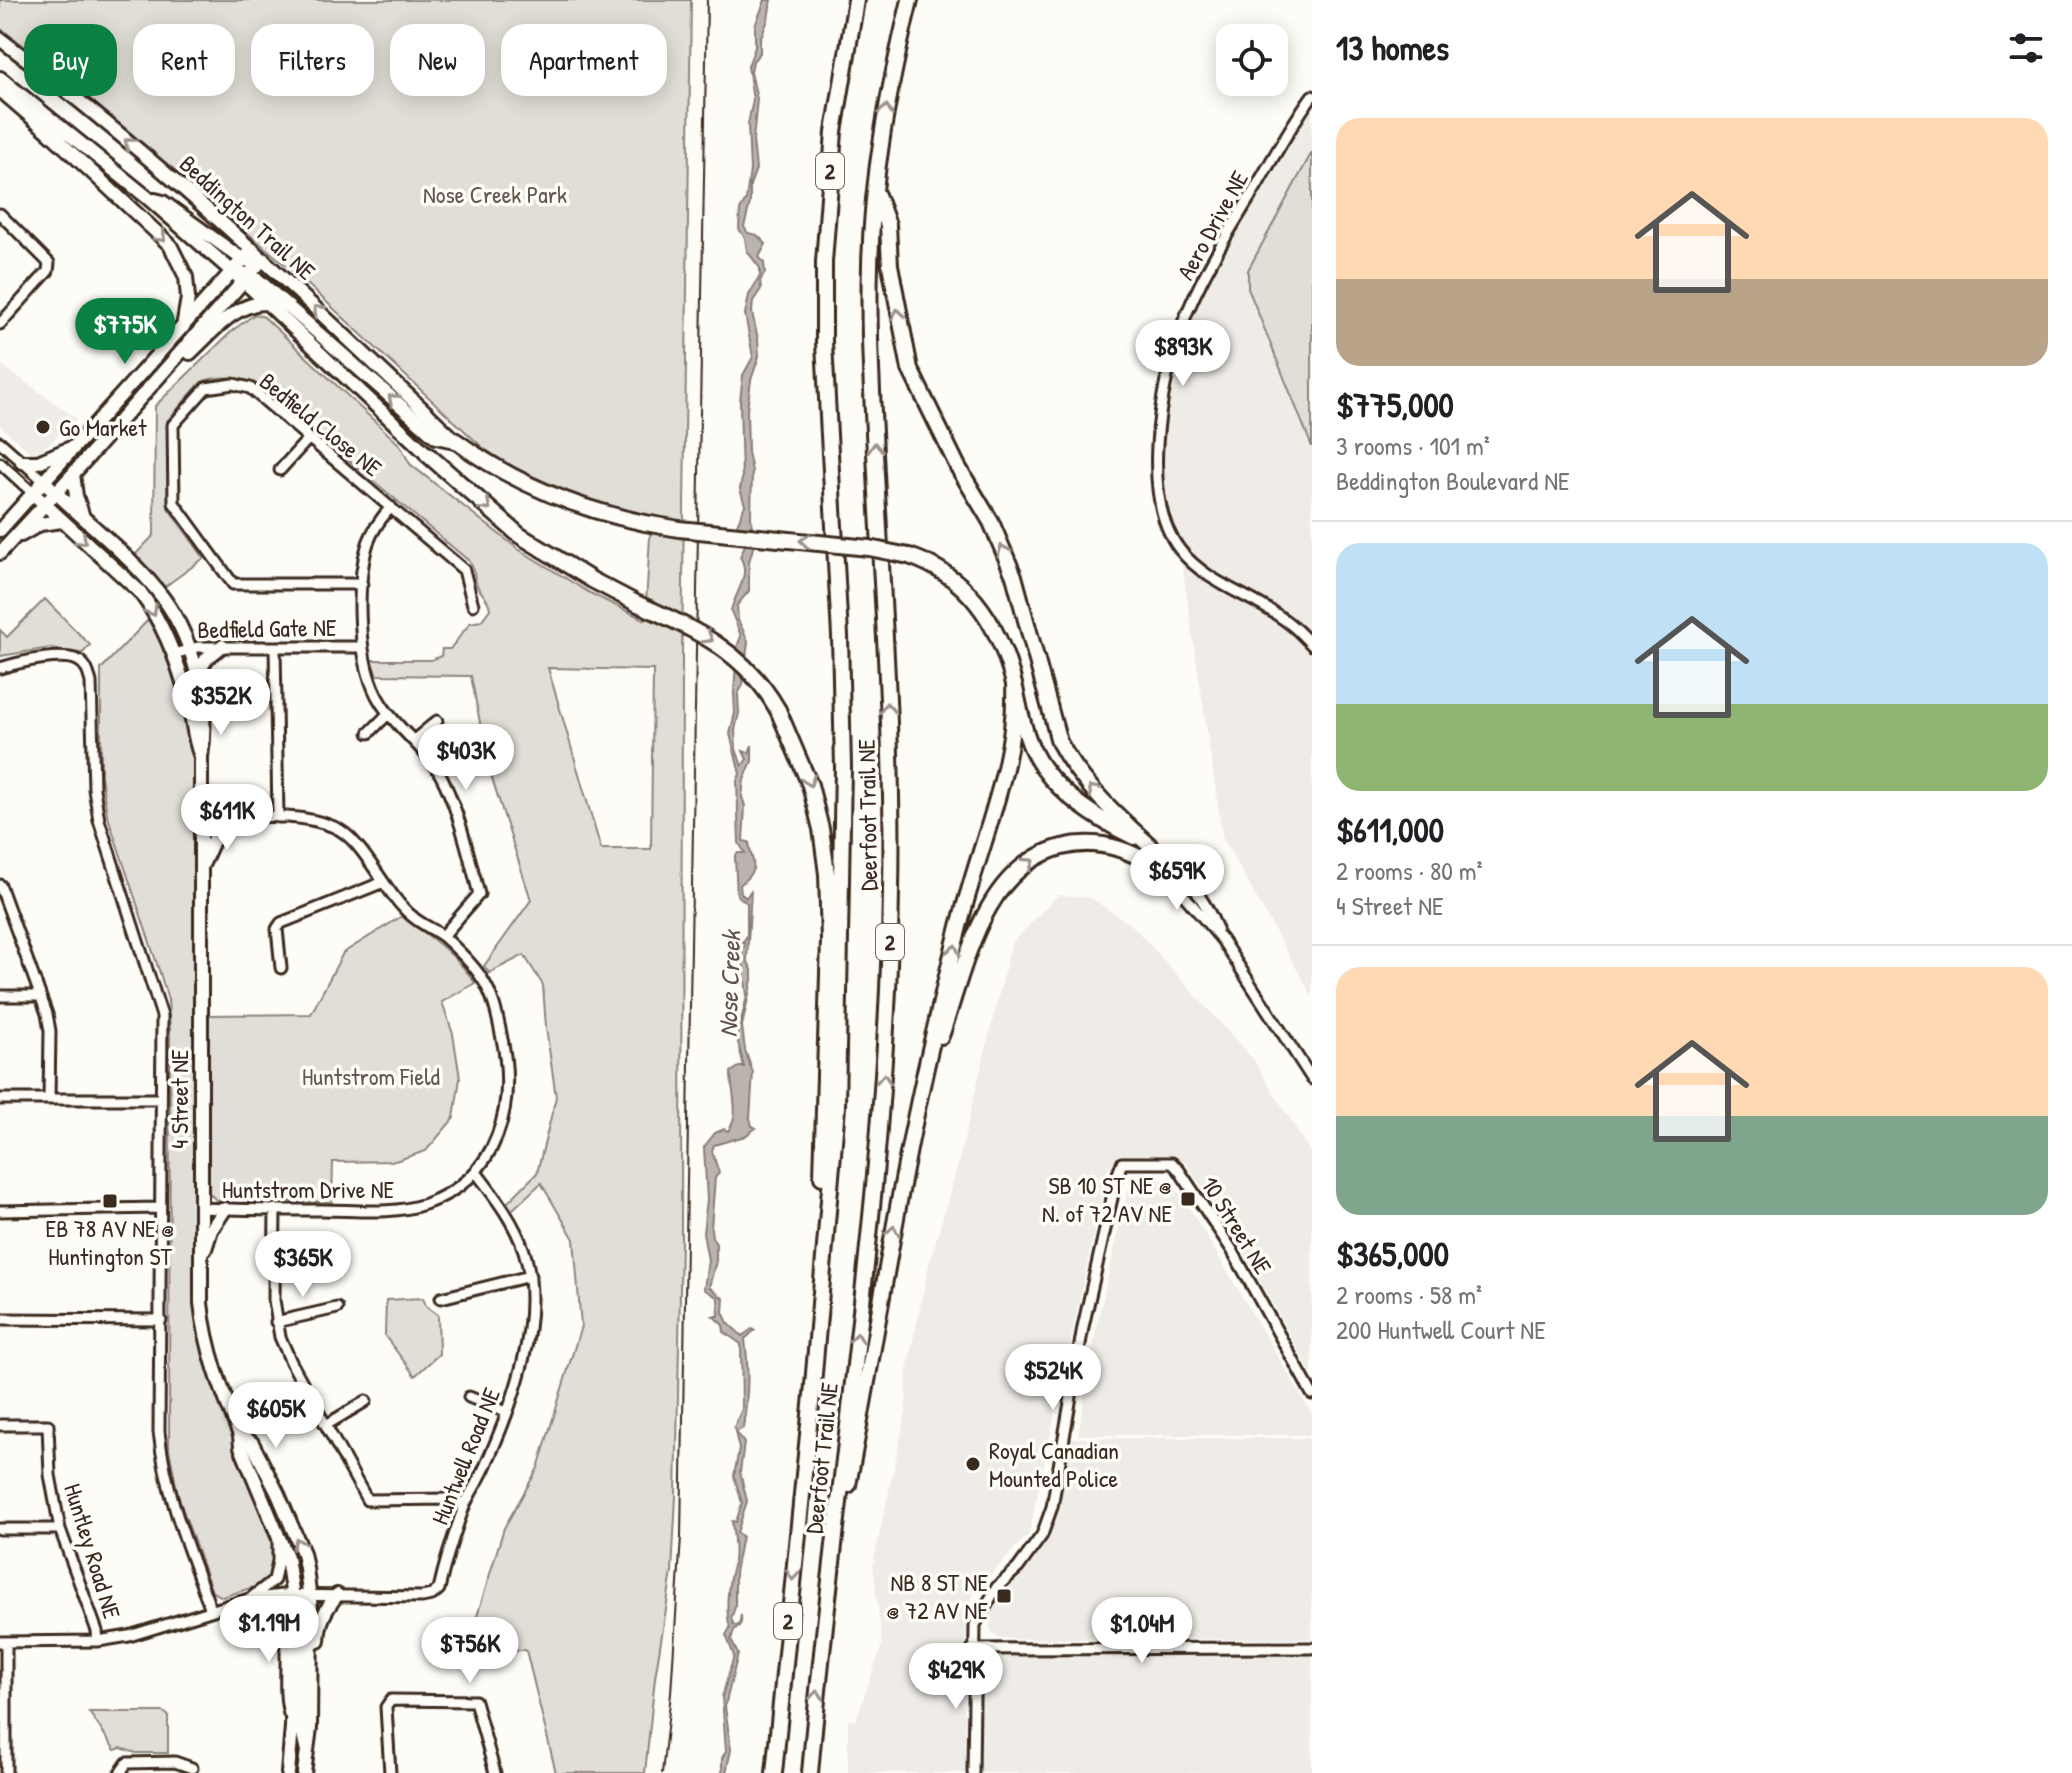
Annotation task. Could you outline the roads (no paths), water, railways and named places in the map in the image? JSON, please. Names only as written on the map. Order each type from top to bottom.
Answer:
[{"type":"highway","name":"Deerfoot Trail NE","points":[[774,1773],[837,1107],[843,782],[840,636],[824,343],[824,262],[834,132],[856,0]]},
{"type":"highway","name":"Deerfoot Trail NE","points":[[810,1773],[835,1527],[873,1208],[887,1045],[892,887],[888,719],[870,355],[870,265],[874,187],[891,79],[910,0]]},
{"type":"highway","points":[[874,187],[888,225],[890,265],[910,369],[958,467],[991,522],[1014,576],[1059,742],[1085,781],[1149,845]]},
{"type":"highway","points":[[456,441],[490,464],[549,493],[608,515],[679,529],[869,548],[909,556],[949,576],[992,622],[1007,658],[1028,739],[1049,776],[1065,794],[1101,819],[1149,845]]},
{"type":"highway","points":[[427,454],[519,535],[592,580],[688,626],[729,651],[759,681],[778,710],[810,785],[821,829],[827,874],[829,940],[819,1241],[823,1278]]},
{"type":"highway","points":[[835,1527],[846,1494],[918,1108],[963,913],[1008,753],[1014,716],[1014,684]]},
{"type":"highway","points":[[918,1108],[981,925],[996,895],[1011,876],[1037,857],[1058,848],[1082,844],[1111,846],[1151,864]]},
{"type":"main road","name":"Beddington Trail NE","points":[[0,39],[108,125],[252,249],[456,441]]},
{"type":"main road","points":[[0,78],[232,271],[248,279],[436,437],[456,441]]},
{"type":"main road","points":[[0,90],[170,245],[186,277],[188,298],[182,330]]},
{"type":"main road","points":[[148,198],[163,202],[242,259],[263,259]]},
{"type":"main road","points":[[0,530],[252,249]]},
{"type":"main road","points":[[4,548],[263,259]]},
{"type":"main road","points":[[248,279],[266,303],[427,454]]},
{"type":"main road","points":[[159,377],[175,368],[237,310],[247,304],[266,303]]},
{"type":"main road","points":[[22,462],[38,462],[80,444]]},
{"type":"main road","points":[[73,474],[84,520]]},
{"type":"main road","name":"4 Street NE","points":[[45,482],[158,591],[182,630],[197,674],[203,715],[200,1264],[204,1331],[211,1361],[240,1435],[241,1447],[287,1557],[293,1595],[292,1722],[288,1773]]},
{"type":"main road","name":"4 Street NE","points":[[34,494],[140,592],[150,606],[174,654],[201,757]]},
{"type":"main road","points":[[4,548],[40,524],[62,521]]},
{"type":"main road","points":[[197,674],[207,658],[222,646]]},
{"type":"main road","points":[[200,869],[217,832],[230,819]]},
{"type":"main road","points":[[200,1264],[211,1230],[225,1209]]},
{"type":"main road","name":"4 Street NE","points":[[240,1435],[252,1443],[303,1553],[310,1595],[310,1728],[304,1773]]},
{"type":"main road","points":[[310,1728],[318,1626],[324,1611],[337,1595]]},
{"type":"street","name":"Aero Drive NE","points":[[1312,96],[1219,250],[1180,329],[1163,406],[1156,476],[1159,505],[1167,530],[1180,550],[1219,583],[1289,623],[1312,645]]},
{"type":"street","points":[[0,214],[49,263],[48,271],[0,324]]},
{"type":"street","name":"Bedfield Close NE","points":[[362,584],[233,584],[174,503],[173,425],[206,388],[233,384],[250,388],[391,507],[380,519],[368,544],[362,584],[362,647],[369,679],[388,714],[414,740],[444,782],[458,819],[479,894],[443,936]]},
{"type":"street","points":[[280,470],[309,438]]},
{"type":"street","points":[[0,442],[45,482]]},
{"type":"street","points":[[0,463],[34,494]]},
{"type":"street","points":[[391,507],[464,570],[473,605]]},
{"type":"street","name":"Bedfield Gate NE","points":[[174,654],[189,649],[222,646],[362,647]]},
{"type":"street","points":[[275,647],[278,817]]},
{"type":"street","points":[[0,668],[64,657],[77,659],[85,666],[91,682],[94,789],[99,820],[162,1016],[159,1432],[163,1469],[211,1610]]},
{"type":"street","points":[[369,733],[388,714]]},
{"type":"street","points":[[414,740],[437,721]]},
{"type":"street","name":"Huntstrom Drive NE","points":[[201,1208],[406,1209],[427,1203],[450,1192],[476,1172],[488,1156],[505,1111],[508,1084],[496,1007],[480,975],[443,936],[413,918],[381,883],[352,837],[335,827],[308,820],[278,817],[202,818]]},
{"type":"street","points":[[1149,845],[1173,861],[1209,908],[1222,940]]},
{"type":"street","points":[[1151,864],[1171,880],[1222,940],[1312,1079]]},
{"type":"street","points":[[281,968],[277,929],[281,923],[381,883]]},
{"type":"street","points":[[0,885],[47,1014],[50,1031],[49,1099]]},
{"type":"street","points":[[0,996],[39,996]]},
{"type":"street","points":[[0,1099],[161,1099]]},
{"type":"street","name":"10 Street NE","points":[[972,1649],[980,1612],[997,1587],[1018,1568],[1042,1535],[1052,1507],[1083,1327],[1122,1163],[1172,1163],[1232,1250],[1312,1394]]},
{"type":"street","name":"Huntwell Road NE","points":[[3,1642],[98,1641],[129,1636],[247,1600],[293,1595],[432,1595],[439,1589],[465,1504],[482,1473],[506,1412],[526,1346],[531,1314],[530,1276],[519,1236],[476,1172]]},
{"type":"street","points":[[0,1211],[159,1208]]},
{"type":"street","points":[[275,1209],[276,1322],[291,1362],[367,1500],[450,1499],[465,1504]]},
{"type":"street","points":[[441,1298],[530,1276]]},
{"type":"street","points":[[276,1322],[337,1308]]},
{"type":"street","points":[[0,1319],[161,1320]]},
{"type":"street","points":[[469,1397],[506,1412]]},
{"type":"street","points":[[326,1425],[366,1401]]},
{"type":"street","name":"Huntley Road NE","points":[[0,1425],[48,1425],[50,1475],[60,1529],[98,1641]]},
{"type":"street","points":[[0,1529],[60,1529]]},
{"type":"street","points":[[278,1536],[274,1580],[247,1600],[270,1610],[284,1630],[285,1697],[292,1722]]},
{"type":"street","points":[[293,1595],[303,1616],[301,1732],[306,1758]]},
{"type":"street","points":[[3,1642],[6,1773]]},
{"type":"street","points":[[973,1773],[972,1649],[1312,1648]]},
{"type":"street","points":[[390,1773],[386,1707],[391,1700],[475,1701],[495,1773]]},
{"type":"street","points":[[120,1773],[127,1763],[175,1762],[192,1768]]},
{"type":"railway","points":[[662,1773],[671,1693],[681,1537],[707,0]]},
{"type":"place","name":"Go Market","points":[[43,427]]},
{"type":"place","name":"SB 10 ST NE @ N. of 72 AV NE","points":[[1188,1199]]},
{"type":"place","name":"EB 78 AV NE @ Huntington ST","points":[[110,1201]]},
{"type":"place","name":"Royal Canadian Mounted Police","points":[[973,1464]]},
{"type":"place","name":"NB 8 ST NE @ 72 AV NE","points":[[1004,1596]]},
{"type":"park label","name":"Nose Creek Park","points":[[495,194]]},
{"type":"park label","name":"Huntstrom Field","points":[[371,1076]]},
{"type":"water label","name":"Nose Creek","points":[[729,984]]}]
